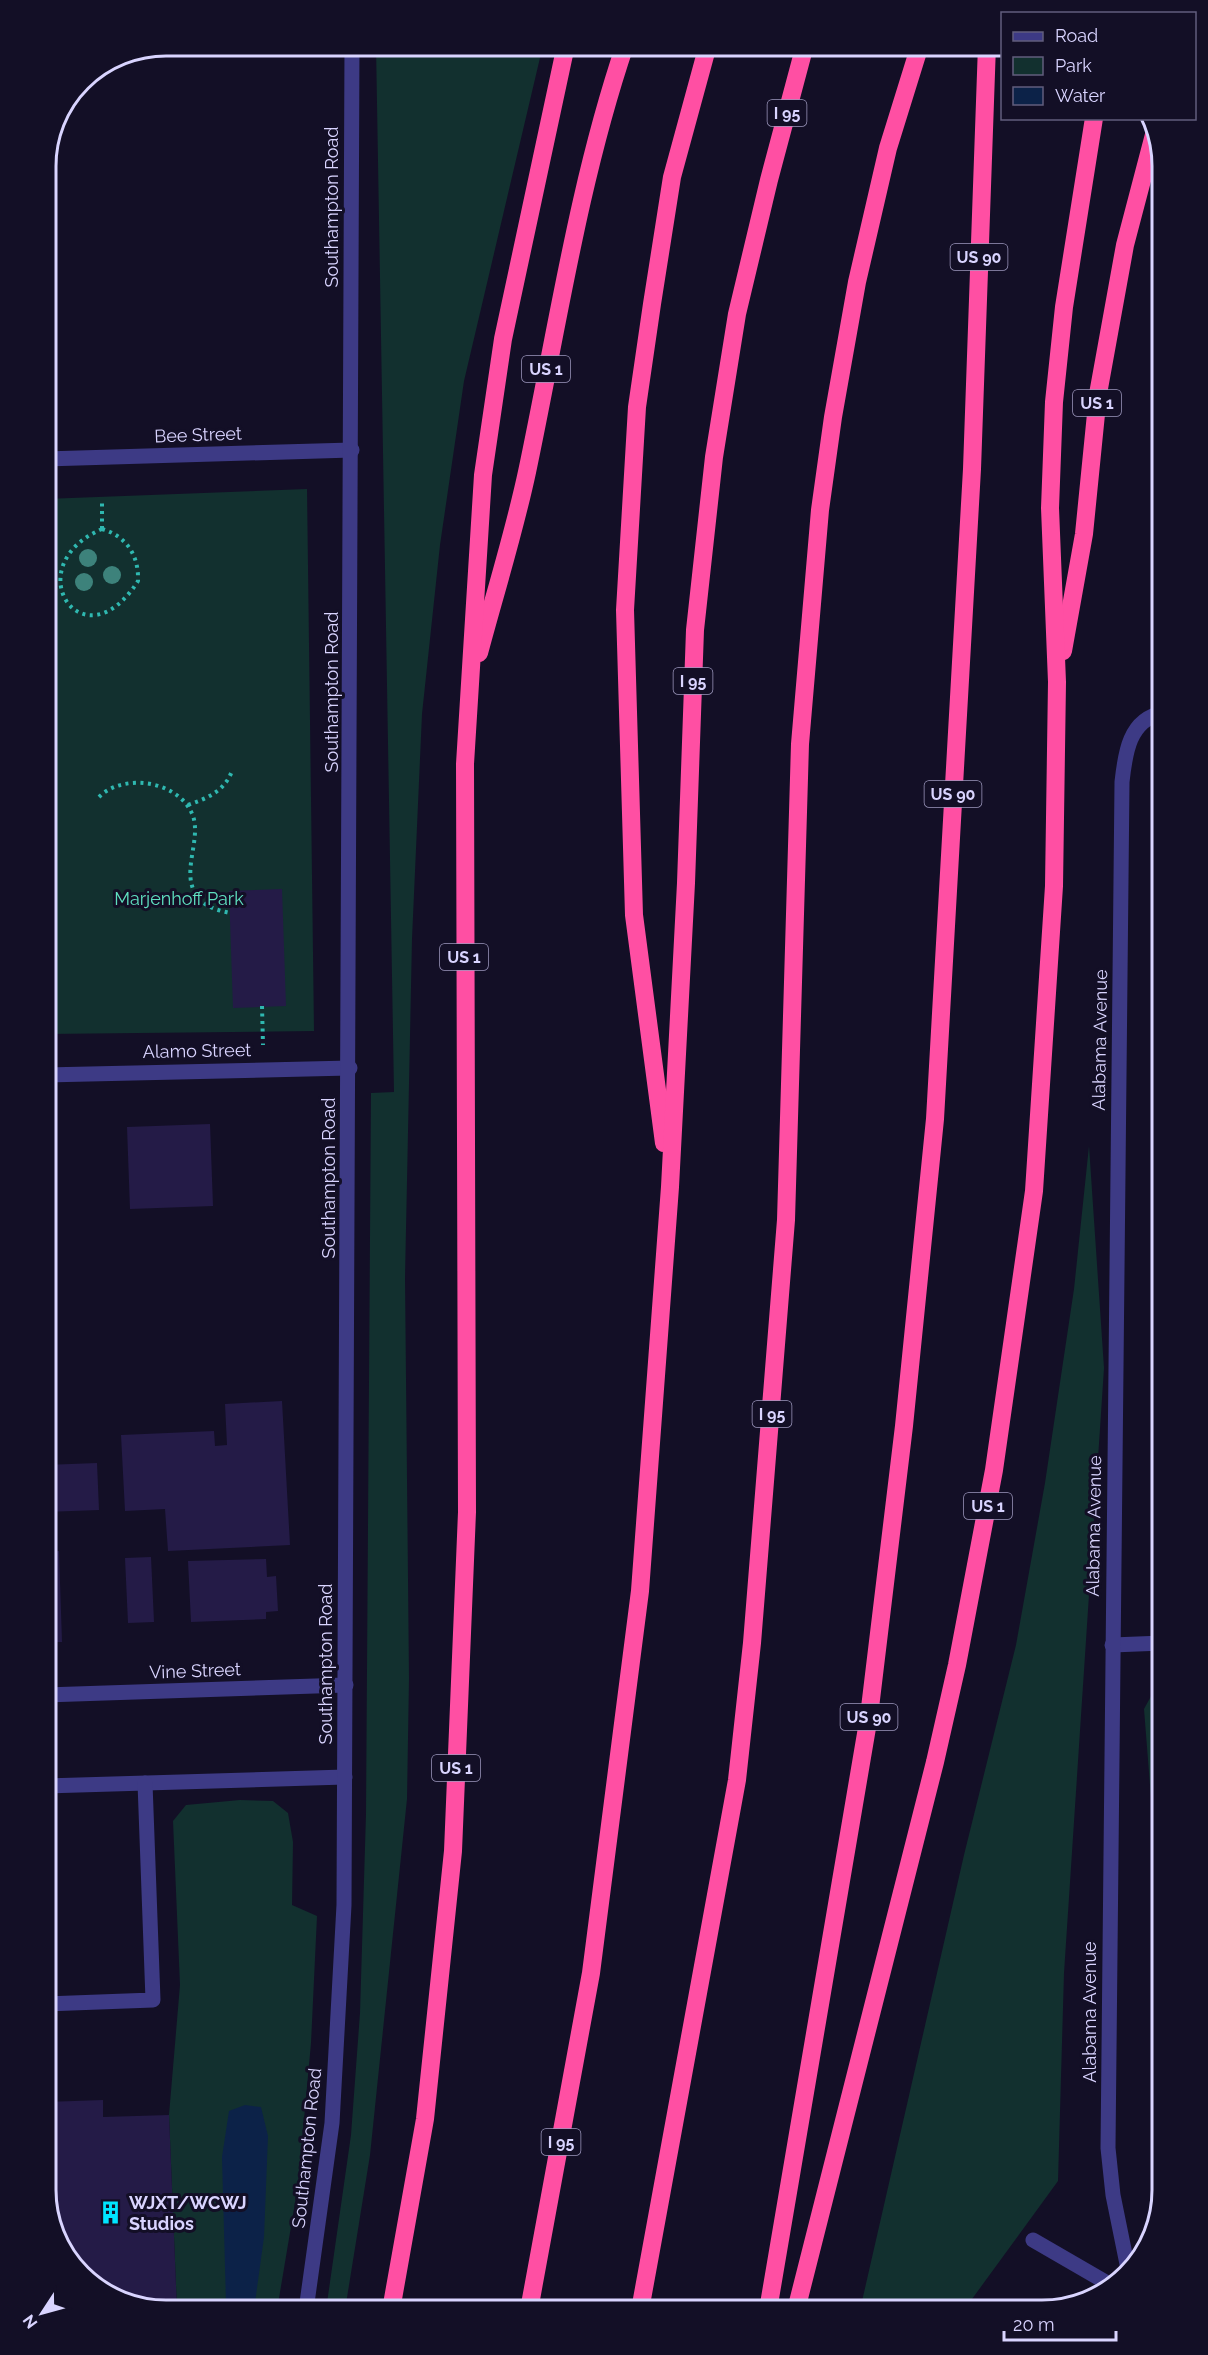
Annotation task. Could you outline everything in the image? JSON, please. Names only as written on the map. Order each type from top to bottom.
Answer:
[{"type":"highway","points":[[469,693],[483,475],[489,430],[503,339],[564,56]]},
{"type":"highway","name":"US 1","points":[[393,2299],[425,2119],[453,1851],[467,1512],[464,1079],[465,764],[469,693],[526,474],[554,328],[585,189],[622,56]]},
{"type":"highway","points":[[670,1187],[634,915],[625,610],[637,407],[672,177],[705,56]]},
{"type":"highway","name":"I 95","points":[[531,2299],[591,1974],[639,1603],[670,1187],[686,882],[695,630],[714,457],[737,314],[802,56]]},
{"type":"highway","name":"I 95","points":[[642,2300],[737,1780],[752,1643],[786,1220],[800,744],[820,510],[833,417],[857,282],[888,148],[917,56]]},
{"type":"highway","name":"US 90","points":[[770,2300],[869,1716],[903,1437],[935,1119],[972,468],[987,56]]},
{"type":"highway","points":[[1057,682],[1050,508],[1054,402],[1064,307],[1094,120]]},
{"type":"highway","name":"US 1","points":[[799,2300],[938,1751],[977,1566],[994,1470],[1034,1191],[1054,886],[1057,682],[1084,534],[1104,360],[1125,245],[1151,148]]},
{"type":"street","name":"Southampton Road","points":[[308,2299],[325,2183],[343,1962],[350,1068],[352,56]]},
{"type":"street","name":"Bee Street","points":[[56,459],[352,450]]},
{"type":"street","name":"Alabama Avenue","points":[[1126,2261],[1113,2195],[1108,2148],[1122,782],[1126,748],[1138,728],[1152,719]]},
{"type":"street","name":"Alamo Street","points":[[56,1075],[350,1068]]},
{"type":"street","points":[[1112,1645],[1152,1643]]},
{"type":"street","name":"Vine Street","points":[[56,1695],[346,1685]]},
{"type":"street","points":[[56,1786],[345,1777]]},
{"type":"street","points":[[56,2004],[153,2000],[146,1783]]},
{"type":"street","points":[[1033,2240],[1104,2281]]},
{"type":"path","points":[[102,500],[102,529]]},
{"type":"path","points":[[102,529],[114,533],[135,555],[138,581],[122,603],[110,612],[93,616],[77,612],[65,600],[61,588],[61,571],[65,557],[72,546],[84,537],[102,529]]},
{"type":"path","points":[[188,805],[214,795],[224,787],[232,771]]},
{"type":"path","points":[[99,797],[107,789],[117,785],[152,784],[180,796],[188,805],[194,818],[192,866],[194,892],[208,906],[230,913]]},
{"type":"path","points":[[262,1006],[263,1069]]},
{"type":"green space","points":[[376,56],[540,56],[464,381],[440,545],[422,714],[412,939],[405,1278],[409,1678],[407,1799],[370,2155],[347,2299],[328,2299],[351,2135],[360,2013],[366,1814],[371,1093],[394,1092]]},
{"type":"green space","name":"Marjenhoff Park","points":[[307,489],[314,1031],[56,1034],[56,499]]},
{"type":"green space","points":[[1089,1146],[1104,1368],[1064,1973],[1058,2181],[971,2300],[862,2300],[964,1855],[1016,1645],[1045,1483],[1074,1289]]},
{"type":"green space","points":[[1152,1694],[1152,1810],[1144,1709]]},
{"type":"green space","points":[[240,1800],[273,1801],[288,1813],[293,1842],[292,1905],[317,1916],[311,2043],[298,2185],[279,2299],[177,2299],[169,2115],[180,1985],[173,1821],[186,1805]]},
{"type":"water","points":[[245,2105],[261,2107],[268,2136],[264,2237],[255,2299],[226,2299],[222,2157],[229,2111]]},
{"type":"building","points":[[282,889],[286,1006],[233,1008],[229,891]]},
{"type":"building","points":[[210,1124],[213,1206],[130,1209],[127,1127]]},
{"type":"building","points":[[282,1401],[290,1545],[168,1551],[165,1509],[125,1511],[121,1435],[214,1431],[215,1446],[227,1445],[225,1404]]},
{"type":"building","points":[[97,1463],[99,1510],[56,1512],[56,1465]]},
{"type":"building","points":[[56,1551],[59,1551],[62,1642],[56,1642]]},
{"type":"building","points":[[151,1557],[154,1622],[128,1623],[125,1558]]},
{"type":"building","points":[[266,1559],[267,1577],[276,1576],[278,1611],[266,1612],[266,1619],[191,1622],[188,1561]]},
{"type":"building","name":"WJXT/WCWJ Studios","points":[[103,2100],[103,2117],[169,2115],[177,2299],[144,2297],[117,2288],[93,2272],[70,2245],[61,2225],[56,2204],[56,2102]]},
{"type":"place","name":"WJXT/WCWJ Studios","points":[[111,2213]]}]
